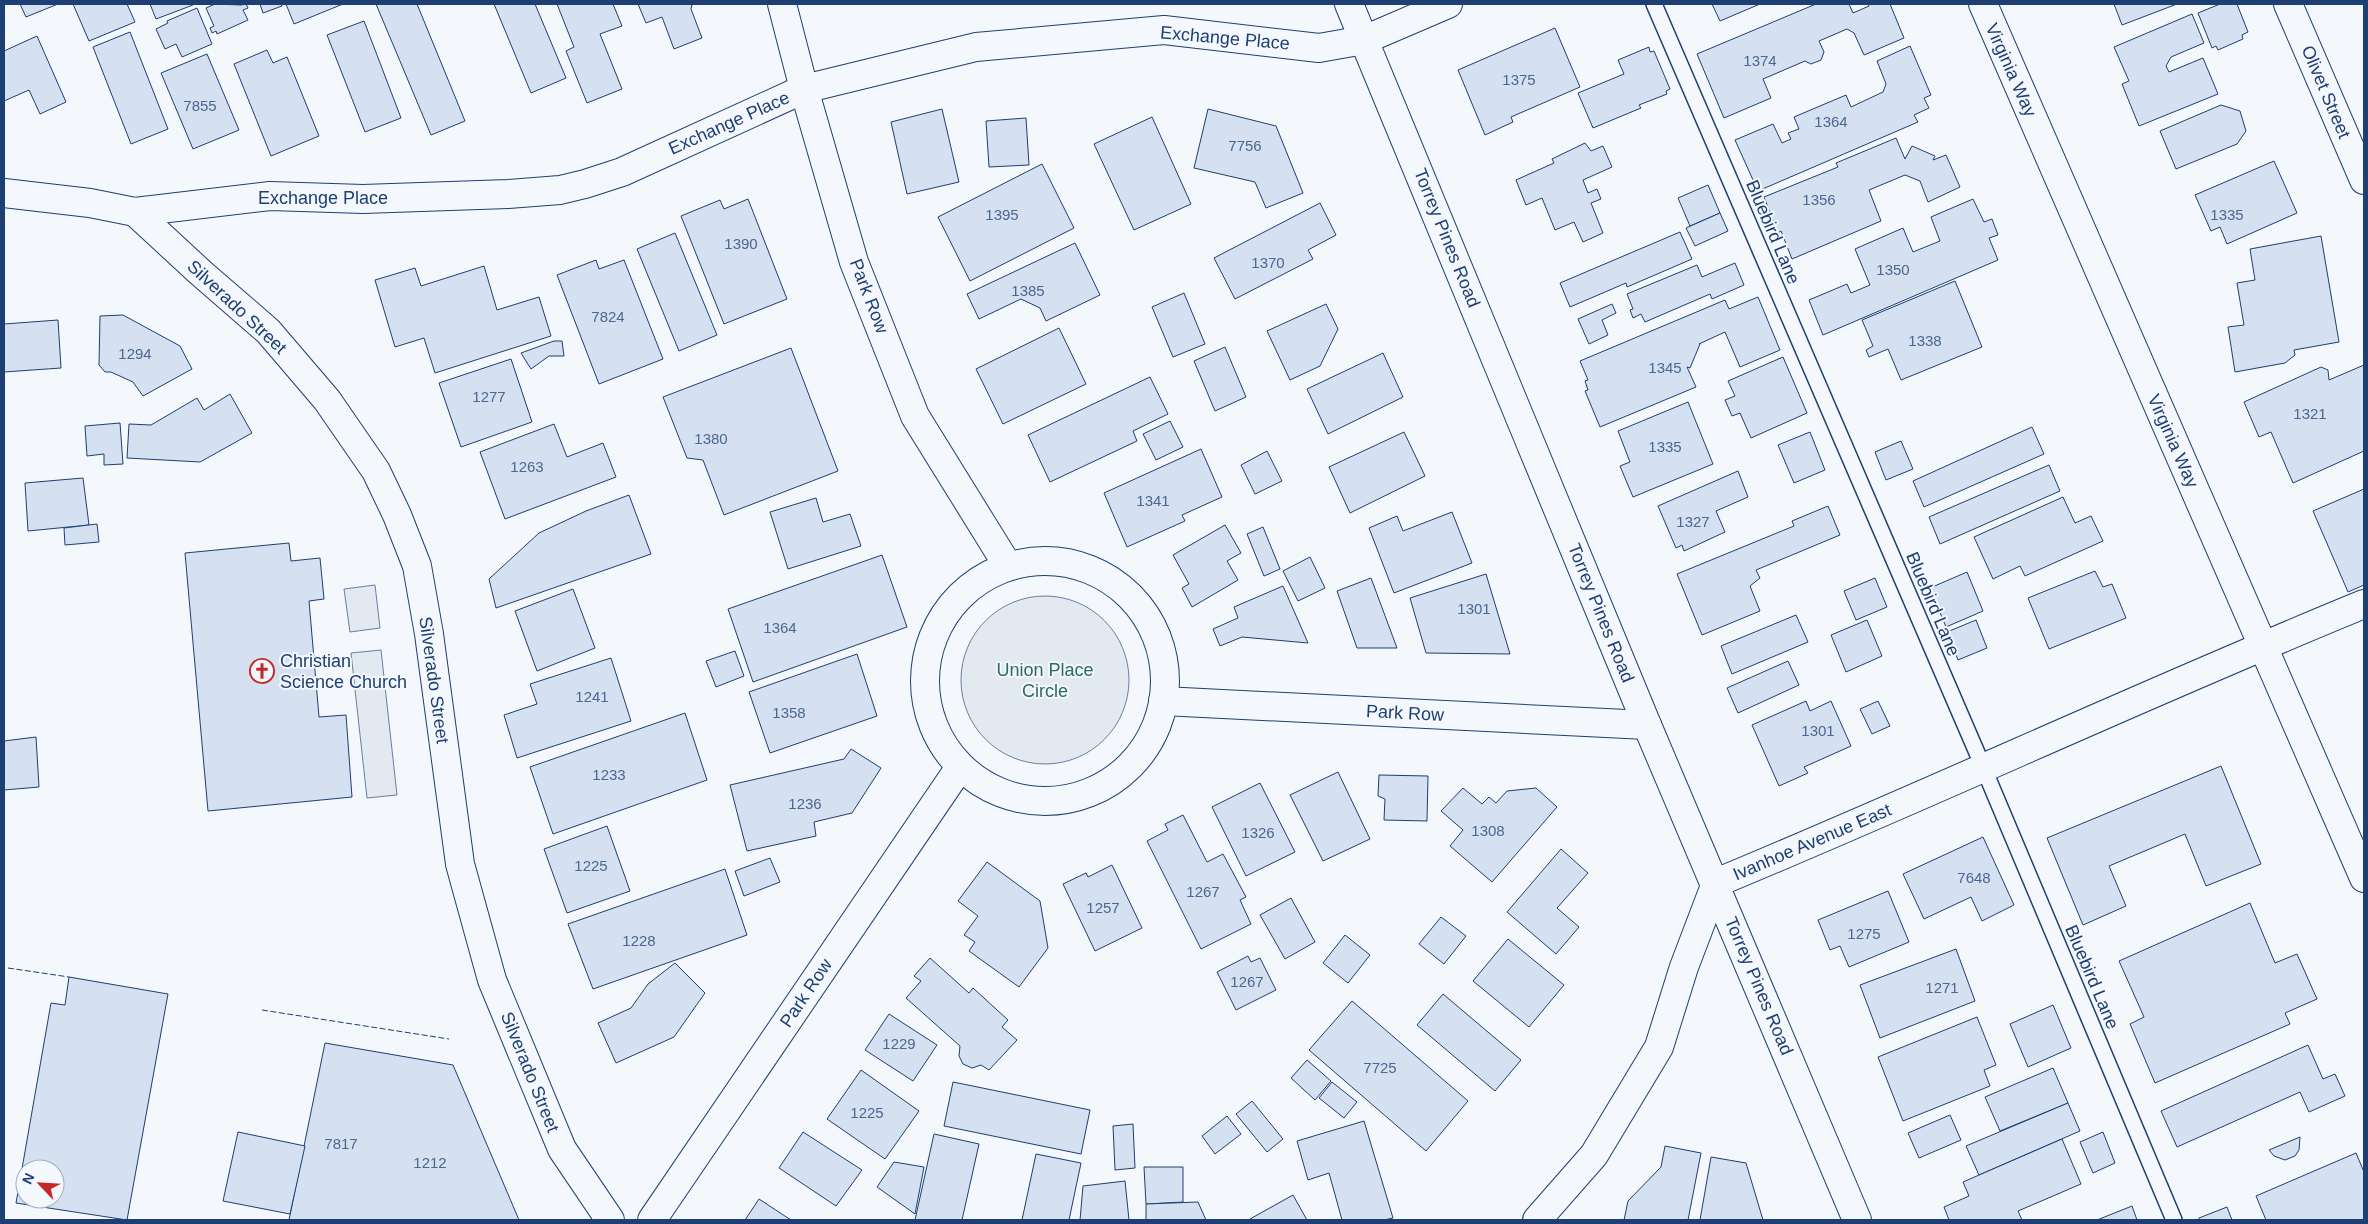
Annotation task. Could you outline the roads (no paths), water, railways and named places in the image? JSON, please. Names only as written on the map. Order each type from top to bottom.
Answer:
[{"type":"street","name":"Park Row","points":[[782,4],[804,89],[854,262],[915,416],[1008,566]]},
{"type":"street","name":"Torrey Pines Road","points":[[1349,4],[1647,725],[1716,883],[1857,1220]]},
{"type":"street","name":"Exchange Place","points":[[4,193],[90,203],[135,212],[270,196],[363,199],[508,194],[560,190],[622,172],[804,89],[976,47],[1164,30],[1319,48],[1364,40],[1448,4]]},
{"type":"street","name":"Virginia Way","points":[[1983,4],[2364,878]]},
{"type":"street","name":"Olivet Street","points":[[2288,4],[2364,180]]},
{"type":"street","name":"Silverado Street","points":[[135,212],[280,345],[327,400],[376,471],[397,515],[417,566],[429,634],[460,864],[490,971],[562,1149],[610,1220]]},
{"type":"street","points":[[1049,560],[1089,569],[1124,590],[1149,621],[1163,660],[1163,701],[1151,737],[1129,767],[1092,794],[1063,800],[1026,800],[990,789],[960,767],[936,733],[925,694],[928,653],[944,615],[972,585],[1008,566],[1049,560]]},
{"type":"street","name":"Ivanhoe Avenue East","points":[[1537,1220],[1594,1155],[1658,1047],[1684,967],[1716,883],[1984,769],[2262,646],[2364,604]]},
{"type":"street","name":"Park Row","points":[[1163,701],[1647,725]]},
{"type":"street","name":"Park Row","points":[[652,1220],[960,767]]},
{"type":"lane","name":"Bluebird Lane","points":[[1654,4],[1984,769],[2174,1220]]},
{"type":"place","name":"Christian Science Church","points":[[262,671]]},
{"type":"park label","name":"Union Place Circle","points":[[1045,680]]}]
